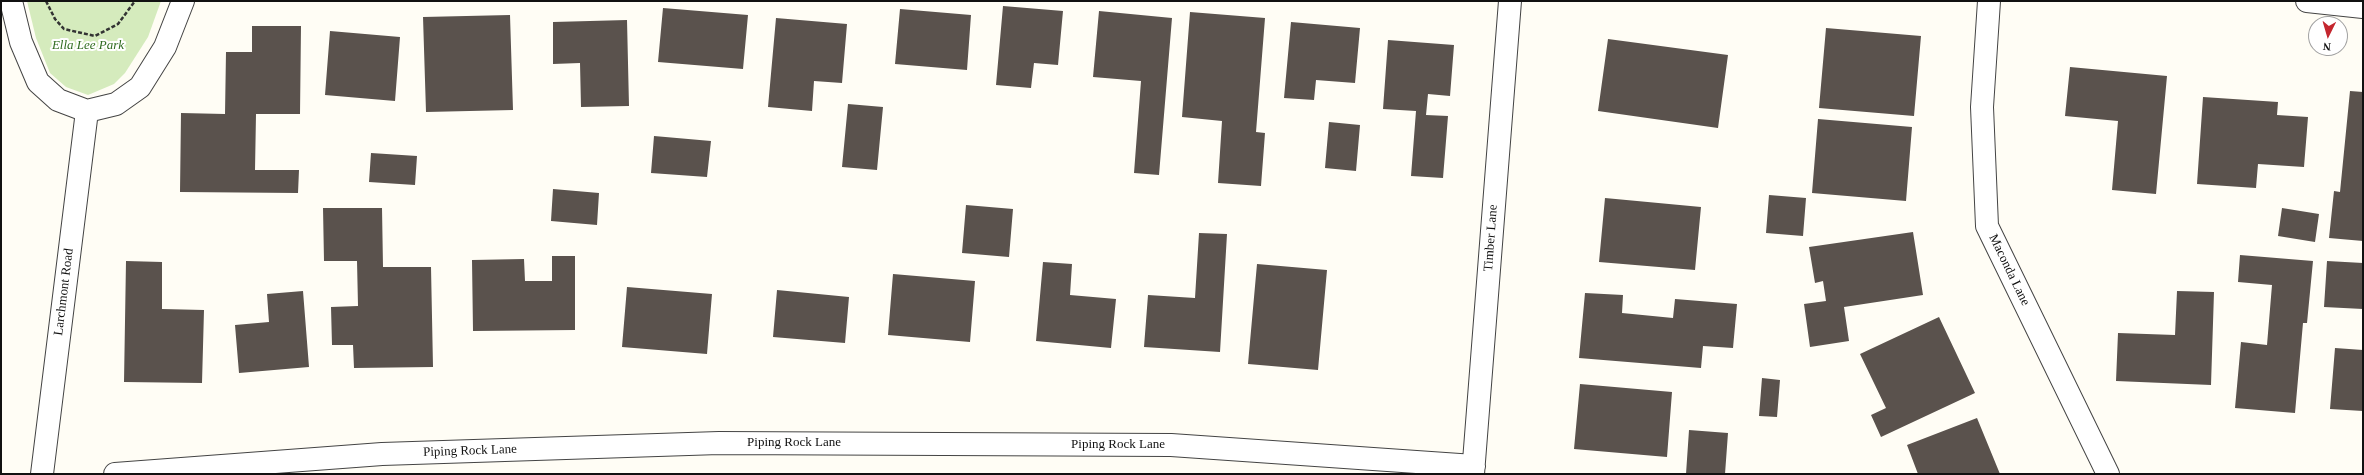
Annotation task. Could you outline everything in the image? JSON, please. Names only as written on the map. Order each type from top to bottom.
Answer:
[{"type":"street","points":[[12,1],[22,42],[38,82],[58,100],[87,111],[116,104],[140,87],[165,47],[183,1]]},
{"type":"street","name":"Timber Lane","points":[[1474,470],[1510,1]]},
{"type":"street","name":"Maconda Lane","points":[[1989,1],[1982,107],[1987,226],[2108,474]]},
{"type":"street","points":[[2307,1],[2363,7]]},
{"type":"street","name":"Larchmont Road","points":[[42,474],[87,111]]},
{"type":"street","name":"Piping Rock Lane","points":[[115,474],[382,454],[719,443],[1171,445],[1474,470]]},
{"type":"path","points":[[46,1],[55,19],[64,29],[95,36],[118,24],[135,1]]},
{"type":"green space","name":"Ella Lee Park","points":[[27,1],[161,1],[148,37],[125,73],[114,84],[88,95],[66,87],[50,73],[36,38]]},
{"type":"building","points":[[1003,6],[1063,11],[1058,65],[1034,63],[1031,88],[996,85]]},
{"type":"building","points":[[663,8],[748,15],[743,69],[658,62]]},
{"type":"building","points":[[900,9],[971,15],[967,70],[895,64]]},
{"type":"building","points":[[1099,11],[1172,18],[1159,175],[1134,173],[1141,81],[1093,77]]},
{"type":"building","points":[[1190,12],[1265,18],[1256,132],[1265,133],[1261,186],[1218,183],[1222,121],[1182,117]]},
{"type":"building","points":[[510,15],[513,110],[426,112],[423,17]]},
{"type":"building","points":[[776,18],[847,24],[842,83],[814,81],[812,111],[768,107]]},
{"type":"building","points":[[627,20],[629,106],[581,107],[580,63],[553,64],[553,22]]},
{"type":"building","points":[[1291,22],[1360,28],[1355,83],[1316,80],[1314,100],[1284,98]]},
{"type":"building","points":[[252,26],[301,26],[300,114],[256,114],[255,170],[299,170],[298,193],[180,192],[181,113],[225,114],[226,52],[252,52]]},
{"type":"building","points":[[1826,28],[1921,36],[1914,116],[1819,108]]},
{"type":"building","points":[[330,31],[400,37],[395,101],[325,95]]},
{"type":"building","points":[[1608,39],[1728,55],[1718,128],[1598,111]]},
{"type":"building","points":[[1388,40],[1454,45],[1450,96],[1428,94],[1426,115],[1448,116],[1443,178],[1411,176],[1416,111],[1383,109]]},
{"type":"building","points":[[2070,67],[2167,76],[2156,194],[2112,190],[2118,121],[2065,116]]},
{"type":"building","points":[[2350,91],[2363,92],[2363,241],[2329,238],[2334,191],[2340,192]]},
{"type":"building","points":[[2203,97],[2278,102],[2277,115],[2308,117],[2304,167],[2258,164],[2256,188],[2197,184]]},
{"type":"building","points":[[848,104],[883,107],[877,170],[842,167]]},
{"type":"building","points":[[1818,119],[1912,127],[1906,201],[1812,193]]},
{"type":"building","points":[[1329,122],[1360,125],[1356,171],[1325,168]]},
{"type":"building","points":[[654,136],[711,141],[707,177],[651,173]]},
{"type":"building","points":[[371,153],[417,156],[415,185],[369,182]]},
{"type":"building","points":[[553,189],[599,193],[597,225],[551,221]]},
{"type":"building","points":[[1769,195],[1806,198],[1803,236],[1766,233]]},
{"type":"building","points":[[1605,198],[1701,207],[1695,270],[1599,262]]},
{"type":"building","points":[[966,205],[1013,209],[1009,257],[962,253]]},
{"type":"building","points":[[323,208],[382,208],[383,267],[431,267],[433,367],[354,368],[353,345],[332,345],[331,307],[358,306],[357,261],[324,261]]},
{"type":"building","points":[[2282,208],[2319,214],[2315,242],[2278,236]]},
{"type":"building","points":[[1913,232],[1923,295],[1844,307],[1849,341],[1810,347],[1804,304],[1826,301],[1823,281],[1815,283],[1809,247]]},
{"type":"building","points":[[1199,233],[1227,234],[1220,352],[1144,347],[1148,295],[1195,298]]},
{"type":"building","points":[[2240,255],[2313,261],[2307,323],[2303,323],[2295,413],[2235,408],[2241,342],[2267,345],[2272,285],[2238,282]]},
{"type":"building","points":[[552,256],[575,256],[575,330],[473,331],[472,260],[524,259],[525,281],[552,281]]},
{"type":"building","points":[[126,261],[162,262],[162,309],[204,310],[202,383],[124,382]]},
{"type":"building","points":[[2327,261],[2363,263],[2363,309],[2324,307]]},
{"type":"building","points":[[1043,262],[1072,264],[1070,295],[1116,299],[1111,348],[1036,341]]},
{"type":"building","points":[[1257,264],[1327,270],[1318,370],[1248,364]]},
{"type":"building","points":[[893,274],[975,281],[970,342],[888,335]]},
{"type":"building","points":[[627,287],[712,294],[707,354],[622,347]]},
{"type":"building","points":[[777,290],[849,297],[845,343],[773,337]]},
{"type":"building","points":[[303,291],[309,367],[239,373],[235,325],[269,322],[267,294]]},
{"type":"building","points":[[2177,291],[2214,292],[2211,385],[2116,381],[2118,333],[2175,335]]},
{"type":"building","points":[[1585,293],[1623,295],[1622,313],[1673,318],[1675,299],[1737,304],[1733,348],[1703,346],[1701,368],[1579,358]]},
{"type":"building","points":[[1939,317],[1975,393],[1881,437],[1871,415],[1886,408],[1860,354]]},
{"type":"building","points":[[2335,348],[2363,350],[2363,411],[2330,409]]},
{"type":"building","points":[[1762,378],[1780,380],[1777,417],[1759,416]]},
{"type":"building","points":[[1580,384],[1672,392],[1667,457],[1574,449]]},
{"type":"building","points":[[1977,418],[2000,474],[1918,474],[1907,445]]},
{"type":"building","points":[[1689,430],[1728,433],[1725,474],[1686,474]]}]
